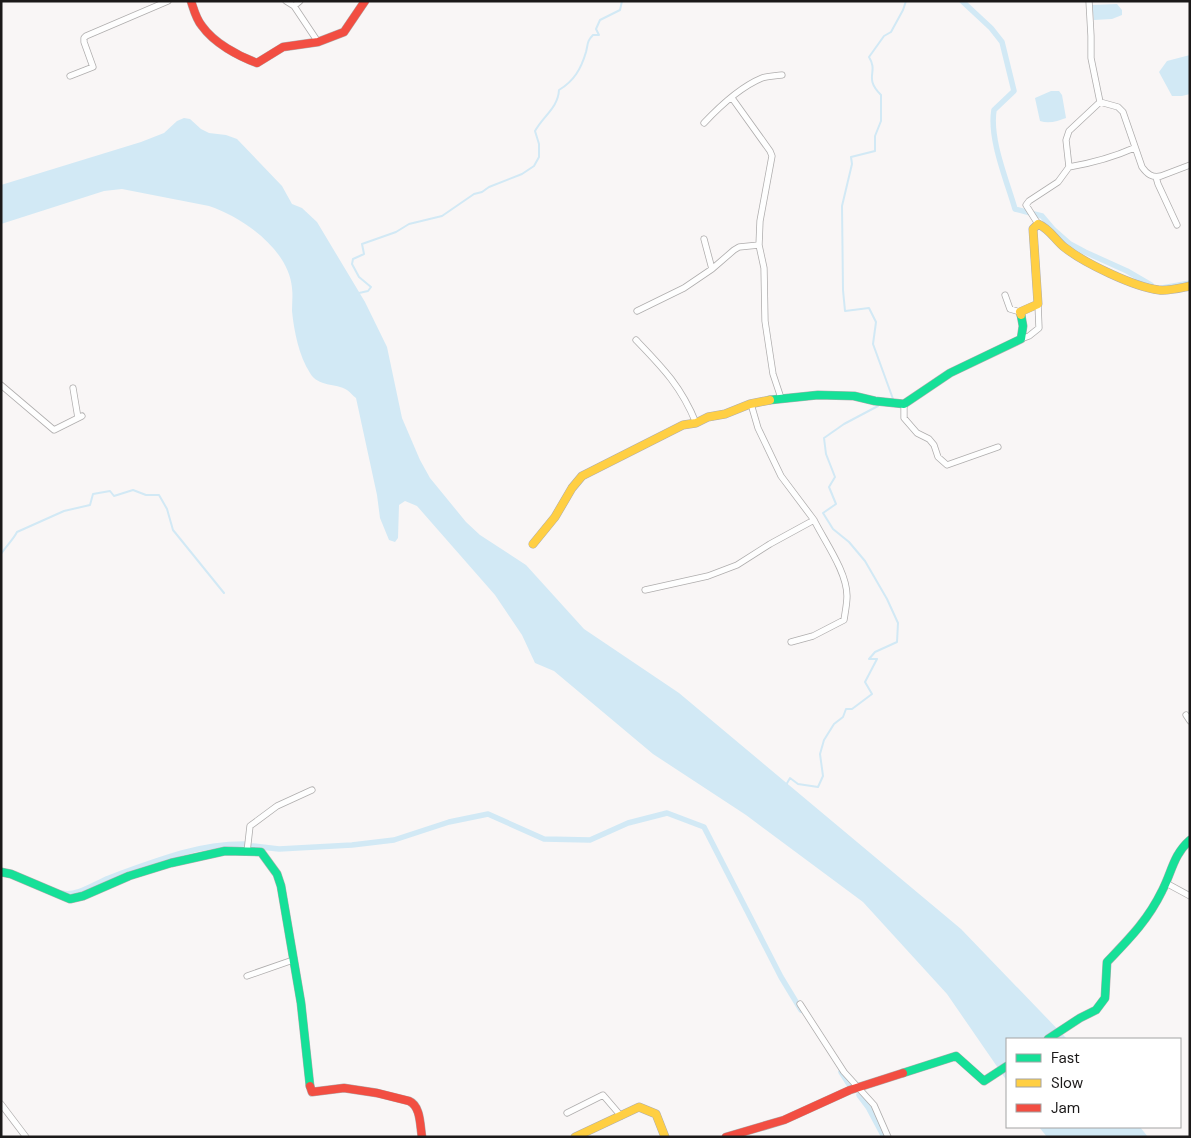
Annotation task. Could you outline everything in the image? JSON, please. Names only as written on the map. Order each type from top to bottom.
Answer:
[{"type":"street","points":[[70,76],[93,67],[84,42],[86,36],[168,1]]},
{"type":"street","points":[[191,1],[203,28],[224,45],[256,63],[283,47],[318,42],[344,32],[365,1]]},
{"type":"street","points":[[286,1],[294,6],[318,42]]},
{"type":"street","points":[[294,6],[300,1]]},
{"type":"street","points":[[1088,1],[1091,58],[1100,102]]},
{"type":"street","points":[[704,123],[718,108],[762,77],[782,75]]},
{"type":"street","points":[[732,98],[772,156],[760,221],[759,245],[764,268],[765,321],[773,374],[781,398]]},
{"type":"street","points":[[1100,102],[1118,107],[1123,112],[1134,148],[1147,174],[1156,177],[1190,165]]},
{"type":"street","points":[[1100,102],[1068,131],[1066,140],[1069,167],[1058,182],[1026,205],[1038,224],[1044,225],[1063,247],[1091,263],[1159,290],[1190,286]]},
{"type":"street","points":[[1069,167],[1121,154],[1134,148]]},
{"type":"street","points":[[1156,177],[1177,225]]},
{"type":"street","points":[[533,544],[557,514],[574,483],[582,476],[683,425],[725,414],[750,404],[781,398],[818,395],[854,396],[875,401],[904,404],[950,373],[1029,336],[1039,328],[1033,229],[1038,224]]},
{"type":"street","points":[[704,239],[712,269]]},
{"type":"street","points":[[637,311],[684,288],[712,269],[734,250],[759,245]]},
{"type":"street","points":[[1005,295],[1010,309],[1020,312],[1038,304]]},
{"type":"street","points":[[1020,312],[1023,326],[1021,339]]},
{"type":"street","points":[[636,340],[667,372],[688,402],[696,423]]},
{"type":"street","points":[[1,385],[54,430],[80,417],[73,388]]},
{"type":"street","points":[[750,404],[758,428],[781,476],[814,520],[839,567],[847,596],[844,620],[813,636],[791,642]]},
{"type":"street","points":[[904,404],[904,418],[917,434],[929,439],[934,445],[938,457],[947,465],[998,447]]},
{"type":"street","points":[[645,590],[708,576],[737,565],[814,520]]},
{"type":"street","points":[[1186,715],[1190,721]]},
{"type":"street","points":[[247,852],[250,826],[277,806],[312,790]]},
{"type":"street","points":[[1050,1038],[1096,1010],[1105,998],[1107,962],[1143,924],[1166,883],[1171,866],[1182,846],[1190,840]]},
{"type":"street","points":[[1,872],[11,874],[70,899],[83,896],[129,876],[171,863],[225,851],[261,852],[277,874],[281,886],[301,1003],[310,1090],[312,1092],[340,1087],[401,1098],[412,1102],[417,1108],[422,1137]]},
{"type":"street","points":[[1166,883],[1190,896]]},
{"type":"street","points":[[247,976],[293,960]]},
{"type":"street","points":[[800,1004],[844,1072],[874,1105],[888,1137]]},
{"type":"street","points":[[726,1137],[784,1120],[859,1087],[956,1056],[984,1081],[1006,1067]]},
{"type":"street","points":[[567,1114],[603,1095],[621,1116]]},
{"type":"street","points":[[1,1104],[26,1137]]},
{"type":"street","points":[[575,1137],[639,1107],[656,1114],[665,1137]]},
{"type":"water","points":[[1117,4],[1122,10],[1122,15],[1112,19],[1094,20],[1092,5]]},
{"type":"water","points":[[1190,55],[1190,94],[1172,96],[1159,72],[1167,61]]},
{"type":"water","points":[[1051,91],[1059,91],[1062,95],[1066,118],[1043,122],[1040,121],[1035,98]]},
{"type":"water","points":[[184,118],[190,119],[201,129],[209,133],[226,135],[237,139],[282,186],[292,204],[302,208],[317,222],[365,302],[387,347],[402,418],[420,460],[430,478],[466,522],[480,535],[526,565],[584,629],[679,693],[961,929],[1066,1038],[1006,1038],[1006,1080],[947,994],[863,902],[746,815],[653,754],[554,671],[535,663],[522,635],[495,595],[417,506],[405,501],[399,505],[398,538],[395,542],[389,540],[380,518],[377,495],[356,398],[343,388],[318,381],[310,373],[300,351],[296,335],[289,274],[283,261],[273,248],[249,227],[236,218],[209,206],[122,189],[104,191],[1,224],[1,185],[141,142],[164,133],[177,121]]},
{"type":"water","points":[[1040,1128],[1141,1128],[1148,1137],[1047,1137]]},
{"type":"waterway","points":[[359,293],[368,291],[371,287],[359,277],[352,264],[353,259],[364,254],[362,244],[396,232],[409,224],[442,216],[474,194],[522,174],[534,166],[539,157],[539,144],[535,131],[556,102],[559,90],[573,79],[579,69],[590,39],[593,35],[599,35],[596,29],[600,20],[620,10],[622,1]]},
{"type":"waterway","points":[[893,399],[873,344],[876,322],[869,308],[845,311],[842,206],[852,164],[851,157],[875,151],[875,136],[881,121],[881,95],[873,84],[873,67],[869,57],[884,36],[891,32],[906,1]]},
{"type":"waterway","points":[[962,1],[991,28],[1002,42],[1014,91],[994,110],[994,134],[996,147],[1015,209],[1042,216],[1070,244],[1127,271],[1151,285]]},
{"type":"waterway","points":[[1162,288],[1190,283]]},
{"type":"waterway","points":[[786,785],[790,778],[798,784],[818,787],[823,776],[820,754],[824,740],[834,724],[843,717],[846,709],[852,709],[872,694],[865,682],[877,659],[869,659],[875,652],[897,642],[898,623],[887,599],[865,561],[849,542],[833,529],[823,513],[836,504],[829,487],[835,477],[826,454],[824,438],[844,424],[878,406]]},
{"type":"waterway","points":[[1,554],[17,532],[64,511],[90,505],[93,494],[110,491],[114,496],[133,490],[146,495],[159,495],[167,509],[173,530],[224,593]]},
{"type":"waterway","points":[[253,846],[279,849],[352,845],[394,840],[449,822],[488,814],[544,839],[590,840],[628,823],[667,813],[704,827],[781,977],[801,1010]]},
{"type":"waterway","points":[[62,893],[68,894],[80,891],[127,871],[190,851],[220,845],[244,844]]},
{"type":"waterway","points":[[841,1072],[850,1086]]},
{"type":"waterway","points":[[859,1095],[868,1107],[884,1137]]},
{"type":"traffic: fast","points":[[770,400],[818,395],[854,396],[875,401],[904,404],[950,373],[1021,339],[1023,326],[1021,315]]},
{"type":"traffic: fast","points":[[1050,1038],[1096,1010],[1105,998],[1107,962],[1151,911],[1176,858],[1190,840]]},
{"type":"traffic: fast","points":[[1,872],[11,874],[70,899],[83,896],[129,876],[171,863],[225,851],[261,852],[277,874],[281,886],[301,1003],[310,1086]]},
{"type":"traffic: fast","points":[[903,1073],[956,1056],[984,1081],[1006,1067]]},
{"type":"traffic: slow","points":[[1021,315],[1020,312],[1038,304],[1033,229],[1038,224],[1073,253],[1096,267],[1123,279],[1159,290],[1171,290],[1190,286]]},
{"type":"traffic: slow","points":[[533,544],[555,517],[572,488],[582,476],[683,425],[725,414],[750,404],[770,400]]},
{"type":"traffic: slow","points":[[575,1137],[639,1107],[656,1114],[665,1137]]},
{"type":"traffic: jam","points":[[191,1],[198,20],[213,38],[234,53],[257,63],[283,47],[318,42],[344,32],[365,1]]},
{"type":"traffic: jam","points":[[726,1137],[784,1120],[850,1090],[903,1073]]},
{"type":"traffic: jam","points":[[310,1086],[312,1092],[344,1088],[377,1093],[409,1101],[416,1107],[418,1112],[422,1137]]}]
